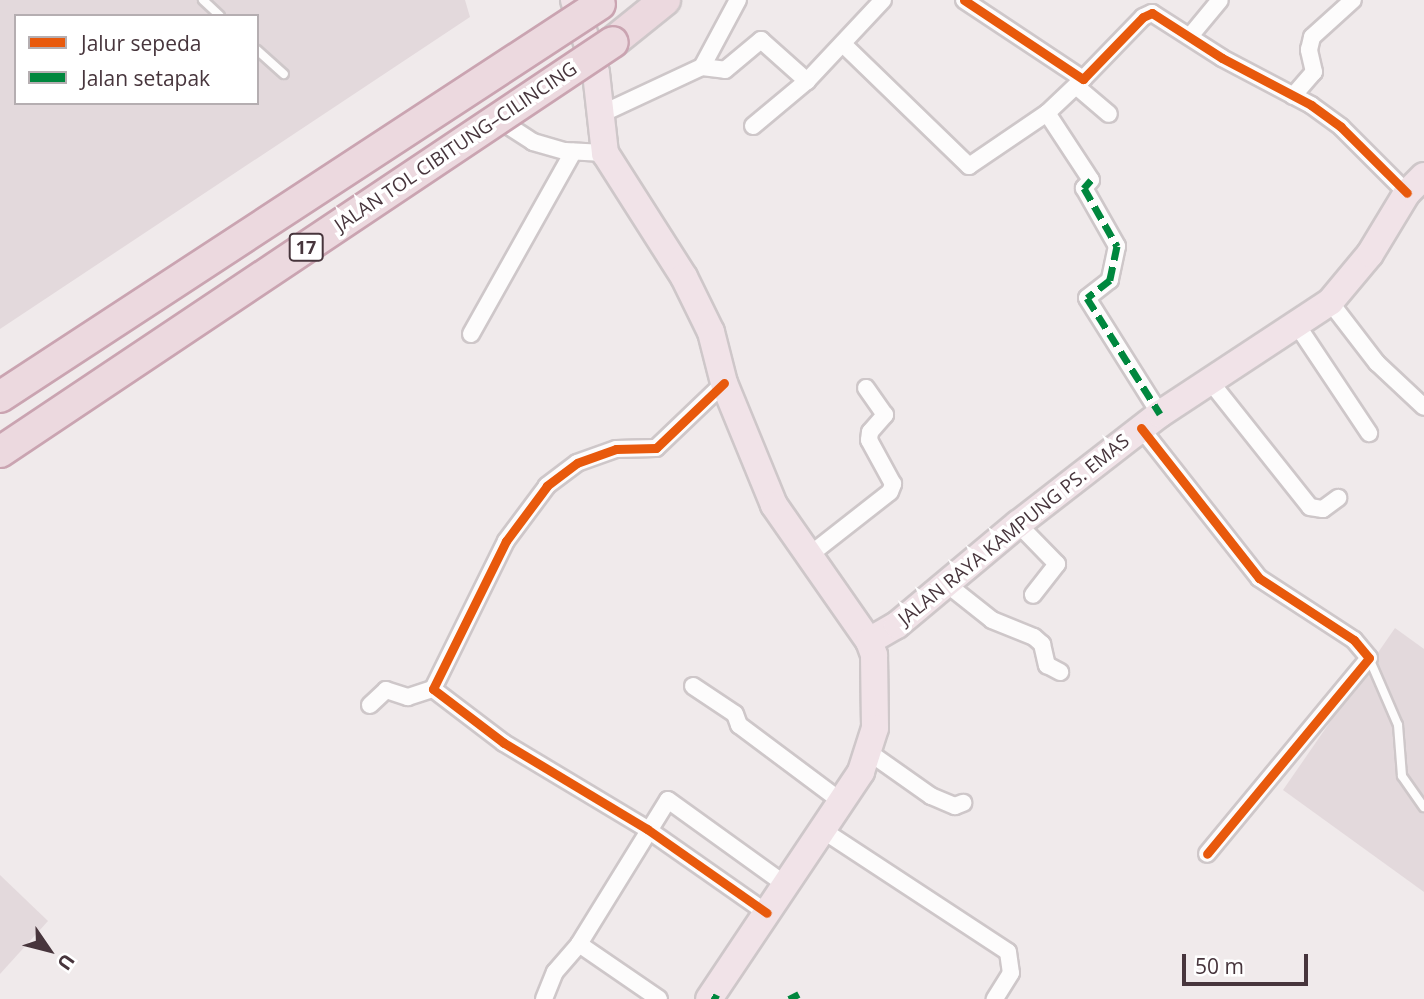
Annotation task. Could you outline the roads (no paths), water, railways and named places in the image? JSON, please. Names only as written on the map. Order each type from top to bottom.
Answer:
[{"type":"highway","name":"JALAN TOL CIBITUNG–CILINCING","points":[[0,397],[605,0]]},
{"type":"highway","name":"JALAN TOL CIBITUNG–CILINCING","points":[[0,452],[613,42],[665,0]]},
{"type":"main road","points":[[575,0],[596,73],[605,153],[684,277],[711,332],[723,383],[774,505],[807,556],[869,641],[876,686],[870,753],[824,831],[709,999]]},
{"type":"main road","name":"JALAN RAYA KAMPUNG PS. EMAS","points":[[869,641],[897,625],[1018,524],[1151,421],[1330,302],[1370,254],[1415,184]]},
{"type":"street","points":[[702,67],[738,0]]},
{"type":"street","points":[[753,126],[807,81],[844,45],[883,0]]},
{"type":"street","points":[[964,0],[1079,83],[1109,114]]},
{"type":"street","points":[[1191,35],[1220,0]]},
{"type":"street","points":[[1293,96],[1314,72],[1309,50],[1312,37],[1353,0]]},
{"type":"street","points":[[844,45],[969,166],[1048,113],[1143,17],[1152,13],[1191,35],[1222,58],[1293,96],[1341,127],[1415,184]]},
{"type":"street","points":[[599,115],[702,67],[725,70],[761,40],[807,81]]},
{"type":"street","points":[[1048,113],[1091,180],[1084,188],[1117,246],[1110,280],[1087,298],[1151,421],[1259,578],[1354,640],[1369,658],[1207,854]]},
{"type":"street","points":[[507,125],[533,142],[573,152],[605,153]]},
{"type":"street","points":[[471,334],[573,152]]},
{"type":"street","points":[[1330,302],[1377,363],[1424,407]]},
{"type":"street","points":[[1297,325],[1369,433]]},
{"type":"street","points":[[1209,380],[1310,507],[1323,509],[1338,498]]},
{"type":"street","points":[[370,705],[386,690],[408,697],[433,689],[506,541],[547,486],[577,463],[615,449],[656,448],[723,383]]},
{"type":"street","points":[[807,556],[890,492],[893,484],[869,440],[870,432],[885,415],[866,388]]},
{"type":"street","points":[[1018,524],[1057,564],[1033,595]]},
{"type":"street","points":[[948,585],[992,620],[1034,637],[1042,644],[1047,665],[1060,672]]},
{"type":"street","points":[[693,686],[736,714],[739,725],[842,802]]},
{"type":"street","points":[[433,689],[503,743],[647,829],[767,913]]},
{"type":"street","points":[[870,753],[931,796],[955,806],[963,803]]},
{"type":"street","points":[[544,999],[555,972],[579,944],[647,829],[672,800],[786,885]]},
{"type":"street","points":[[824,831],[1008,952],[1011,973],[996,999]]},
{"type":"street","points":[[579,944],[659,999]]},
{"type":"lane","points":[[203,0],[218,14]]},
{"type":"lane","points":[[259,52],[284,74]]},
{"type":"lane","points":[[1369,658],[1398,725],[1402,776],[1424,807]]}]
